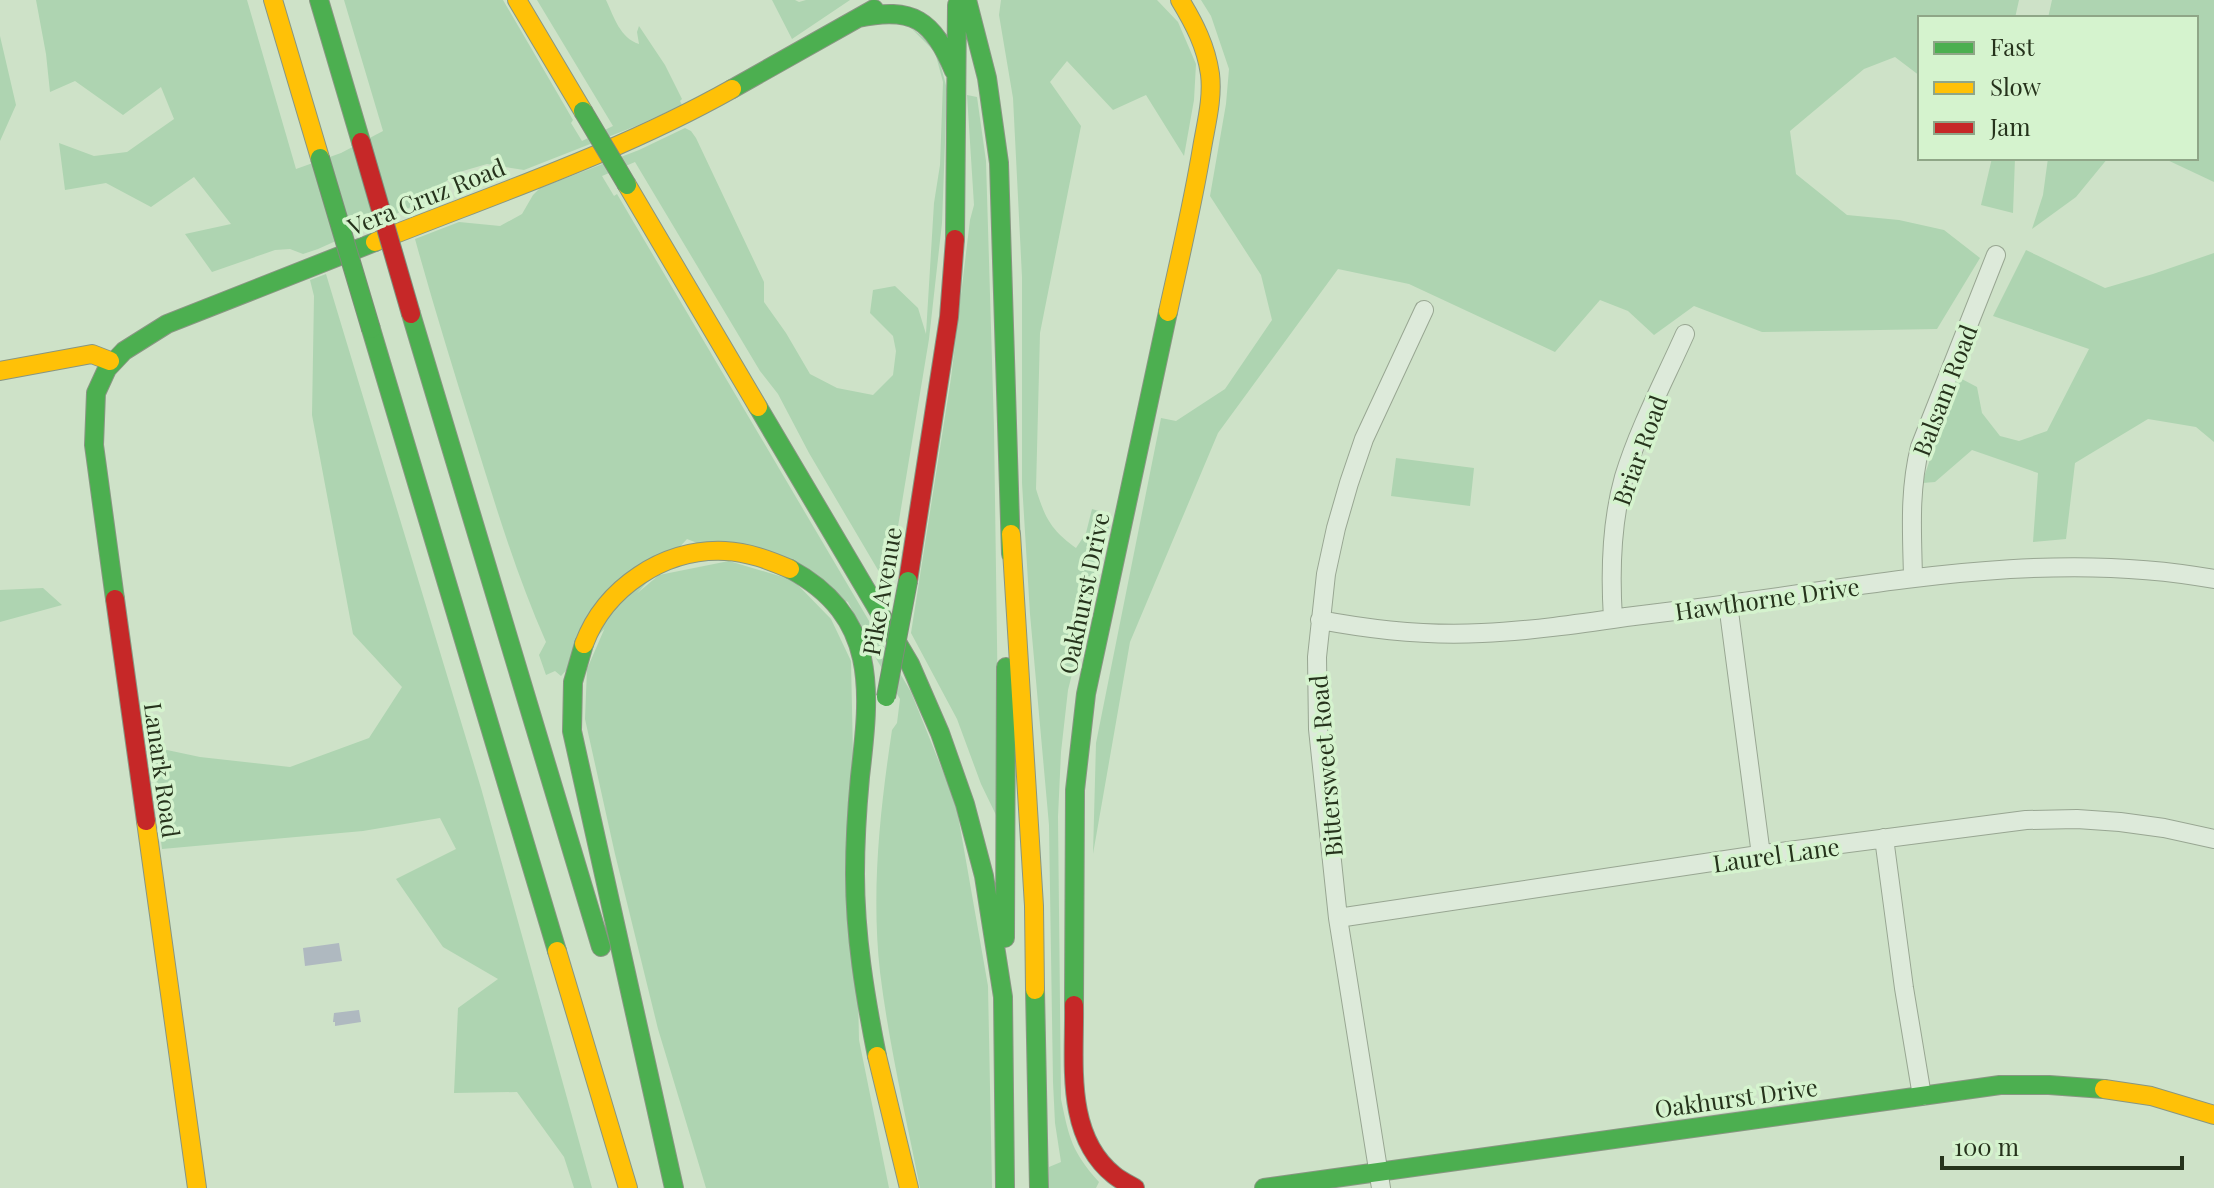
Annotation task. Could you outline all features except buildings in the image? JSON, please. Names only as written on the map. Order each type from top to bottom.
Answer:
[{"type":"main road","points":[[273,0],[626,1188]]},
{"type":"main road","points":[[319,0],[674,1188]]},
{"type":"main road","points":[[517,0],[910,664],[946,745],[974,830],[993,922],[1004,1002]]},
{"type":"main road","points":[[858,18],[890,0]]},
{"type":"main road","name":"Pike Avenue","points":[[909,1188],[873,959],[869,898],[875,783],[886,697],[908,581],[949,317],[955,245],[957,0]]},
{"type":"main road","points":[[967,0],[987,78],[999,163],[1011,534],[1034,906],[1039,1188]]},
{"type":"main road","name":"Oakhurst Drive","points":[[1135,1188],[1114,1175],[1101,1162],[1088,1144],[1076,1109],[1073,951],[1075,790],[1086,694],[1196,184],[1211,95],[1205,50],[1196,26],[1180,0]]},
{"type":"main road","points":[[858,18],[891,12],[919,19],[940,39],[957,79]]},
{"type":"main road","name":"Vera Cruz Road","points":[[110,361],[167,324],[654,130],[858,18]]},
{"type":"main road","points":[[0,371],[92,354],[110,361]]},
{"type":"main road","name":"Lanark Road","points":[[110,361],[96,393],[94,445],[197,1188]]},
{"type":"main road","points":[[1005,1188],[1005,690],[1011,534]]},
{"type":"main road","points":[[674,1188],[572,731],[570,709],[576,664],[588,632],[607,603],[622,587],[656,564],[680,555],[717,550],[754,554],[804,576],[823,590],[839,608],[861,650],[866,673],[866,713],[854,874],[857,930],[873,1041],[909,1188]]},
{"type":"main road","name":"Oakhurst Drive","points":[[1264,1188],[1380,1179],[2000,1085],[2086,1086],[2133,1092],[2214,1115]]},
{"type":"street","name":"Balsam Road","points":[[1913,577],[1911,496],[1920,447],[1996,255]]},
{"type":"street","name":"Bittersweet Road","points":[[1380,1179],[1338,918],[1318,729],[1317,657],[1320,620],[1336,528],[1349,483],[1364,439],[1424,310]]},
{"type":"street","name":"Briar Road","points":[[1613,619],[1612,553],[1624,478],[1685,334]]},
{"type":"street","name":"Hawthorne Drive","points":[[1320,620],[1388,630],[1481,633],[1613,619],[1913,577],[1992,570],[2123,567],[2214,579]]},
{"type":"street","points":[[1728,604],[1761,855]]},
{"type":"street","name":"Laurel Lane","points":[[1338,918],[1761,855],[2026,820],[2120,822],[2214,839]]},
{"type":"street","points":[[1884,838],[1922,1096]]},
{"type":"green space","points":[[36,0],[247,0],[296,169],[341,153],[383,131],[344,0],[503,0],[573,120],[571,123],[582,141],[613,126],[537,0],[606,0],[622,32],[639,44],[639,26],[665,65],[682,105],[524,170],[487,164],[456,173],[425,199],[407,209],[318,249],[303,254],[290,249],[275,250],[212,272],[185,234],[231,224],[194,177],[151,207],[106,183],[65,190],[59,143],[94,156],[127,152],[174,119],[161,87],[123,115],[75,81],[50,92]]},
{"type":"green space","points":[[772,0],[799,2],[850,0],[792,39]]},
{"type":"green space","points":[[1001,0],[1157,0],[1178,22],[1196,64],[1194,100],[1184,156],[1146,95],[1113,110],[1067,61],[1050,82],[1081,126],[1040,333],[1036,489],[1050,523],[1076,548],[1086,533],[1092,509],[1112,515],[1068,690],[1058,817],[1061,1099],[1073,1144],[1099,1182],[1096,1188],[1049,1188],[1049,1167],[1061,1162],[1053,1082],[1049,825],[1022,483],[1022,277],[1013,98],[999,15]]},
{"type":"green space","points":[[1201,0],[2019,0],[2015,16],[1918,16],[1918,74],[1895,57],[1864,69],[1790,131],[1796,174],[1847,215],[1899,220],[1944,230],[1980,258],[1937,329],[1762,332],[1694,306],[1654,335],[1628,311],[1600,300],[1555,352],[1409,284],[1338,269],[1218,433],[1130,642],[1093,854],[1096,743],[1161,418],[1176,421],[1225,389],[1272,320],[1261,275],[1210,196],[1229,69],[1211,16]]},
{"type":"green space","points":[[2052,0],[2214,0],[2214,182],[2167,160],[2198,160],[2198,16],[2048,16]]},
{"type":"green space","points":[[909,26],[936,48],[947,89],[942,223],[929,339],[888,587],[778,394],[760,371],[635,162],[602,176],[614,196],[617,194],[911,692],[956,804],[988,986],[992,1188],[920,1188],[888,1027],[877,942],[881,820],[892,730],[897,723],[900,699],[848,602],[687,539],[561,676],[555,671],[546,675],[539,655],[546,642],[498,512],[415,239],[459,222],[500,226],[522,214],[540,188],[639,150],[685,128],[696,138],[764,282],[764,302],[810,374],[837,388],[873,395],[893,375],[896,351],[893,336],[870,313],[873,290],[895,286],[918,308],[926,334],[934,203],[940,165],[943,82],[935,52]]},
{"type":"green space","points":[[0,36],[16,105],[0,141]]},
{"type":"green space","points":[[967,95],[977,97],[986,161],[994,428],[998,713],[996,815],[957,719],[911,633],[951,378],[974,205]]},
{"type":"green space","points":[[1992,160],[2015,160],[2013,213],[1981,205]]},
{"type":"green space","points":[[2048,160],[2106,160],[2076,197],[2032,229],[2043,195]]},
{"type":"green space","points":[[2026,250],[2105,288],[2214,253],[2214,442],[2196,427],[2148,419],[2075,463],[2066,539],[2033,542],[2038,473],[1972,450],[1935,482],[1922,483],[1958,377],[1977,387],[1982,413],[2000,436],[2019,441],[2047,431],[2089,349],[1993,316]]},
{"type":"green space","points":[[326,274],[481,788],[592,1188],[574,1188],[564,1157],[517,1092],[454,1093],[458,1008],[498,979],[443,947],[396,879],[456,849],[440,818],[363,831],[162,849],[148,746],[200,757],[290,767],[369,738],[402,687],[353,634],[312,415],[314,296],[310,280]]},
{"type":"green space","points":[[1396,458],[1474,468],[1470,506],[1391,496]]},
{"type":"green space","points":[[729,561],[793,580],[831,619],[851,661],[859,1040],[889,1188],[706,1188],[658,1029],[585,719],[587,669],[610,616],[659,575]]},
{"type":"green space","points":[[43,588],[62,605],[0,622],[0,590]]},
{"type":"shaded area","points":[[339,943],[342,961],[305,966],[303,948]]},
{"type":"shaded area","points":[[359,1010],[361,1022],[335,1026],[334,1013]]},
{"type":"traffic: fast","points":[[319,0],[361,142]]},
{"type":"traffic: fast","points":[[967,0],[987,78],[999,163],[1011,554]]},
{"type":"traffic: fast","points":[[955,239],[957,5]]},
{"type":"traffic: fast","points":[[732,89],[874,9]]},
{"type":"traffic: fast","points":[[858,18],[893,14],[919,21],[938,40],[954,71]]},
{"type":"traffic: fast","points":[[583,111],[627,185]]},
{"type":"traffic: fast","points":[[320,158],[371,329]]},
{"type":"traffic: fast","points":[[115,599],[94,445],[96,393],[107,369],[124,351],[167,324],[375,242]]},
{"type":"traffic: fast","points":[[1074,1005],[1075,790],[1086,694],[1168,312]]},
{"type":"traffic: fast","points":[[411,314],[601,947]]},
{"type":"traffic: fast","points":[[371,329],[557,951]]},
{"type":"traffic: fast","points":[[758,407],[910,664],[940,733],[965,804],[984,876],[1003,997],[1005,1188]]},
{"type":"traffic: fast","points":[[790,569],[819,588],[840,610],[854,633],[862,659],[866,715],[856,826],[855,897],[868,1011],[877,1056]]},
{"type":"traffic: fast","points":[[886,697],[908,581]]},
{"type":"traffic: fast","points":[[584,644],[573,682],[572,731],[674,1188]]},
{"type":"traffic: fast","points":[[1005,938],[1006,667]]},
{"type":"traffic: fast","points":[[1035,990],[1039,1188]]},
{"type":"traffic: fast","points":[[1264,1188],[2000,1085],[2104,1089]]},
{"type":"traffic: slow","points":[[273,0],[320,158]]},
{"type":"traffic: slow","points":[[517,0],[583,111]]},
{"type":"traffic: slow","points":[[1168,312],[1195,189],[1211,93],[1206,54],[1180,0]]},
{"type":"traffic: slow","points":[[375,242],[646,133],[732,89]]},
{"type":"traffic: slow","points":[[627,185],[758,407]]},
{"type":"traffic: slow","points":[[0,371],[92,354],[110,361]]},
{"type":"traffic: slow","points":[[1011,534],[1034,906],[1035,990]]},
{"type":"traffic: slow","points":[[584,644],[606,605],[622,589],[659,564],[680,556],[734,552],[790,569]]},
{"type":"traffic: slow","points":[[146,821],[197,1188]]},
{"type":"traffic: slow","points":[[557,951],[628,1188]]},
{"type":"traffic: slow","points":[[877,1056],[909,1188]]},
{"type":"traffic: slow","points":[[2104,1089],[2151,1096],[2214,1115]]},
{"type":"traffic: jam","points":[[361,142],[411,314]]},
{"type":"traffic: jam","points":[[908,581],[949,317],[955,239]]},
{"type":"traffic: jam","points":[[115,599],[146,821]]},
{"type":"traffic: jam","points":[[1074,1005],[1074,1073],[1080,1118],[1098,1159],[1114,1175],[1135,1188]]}]
